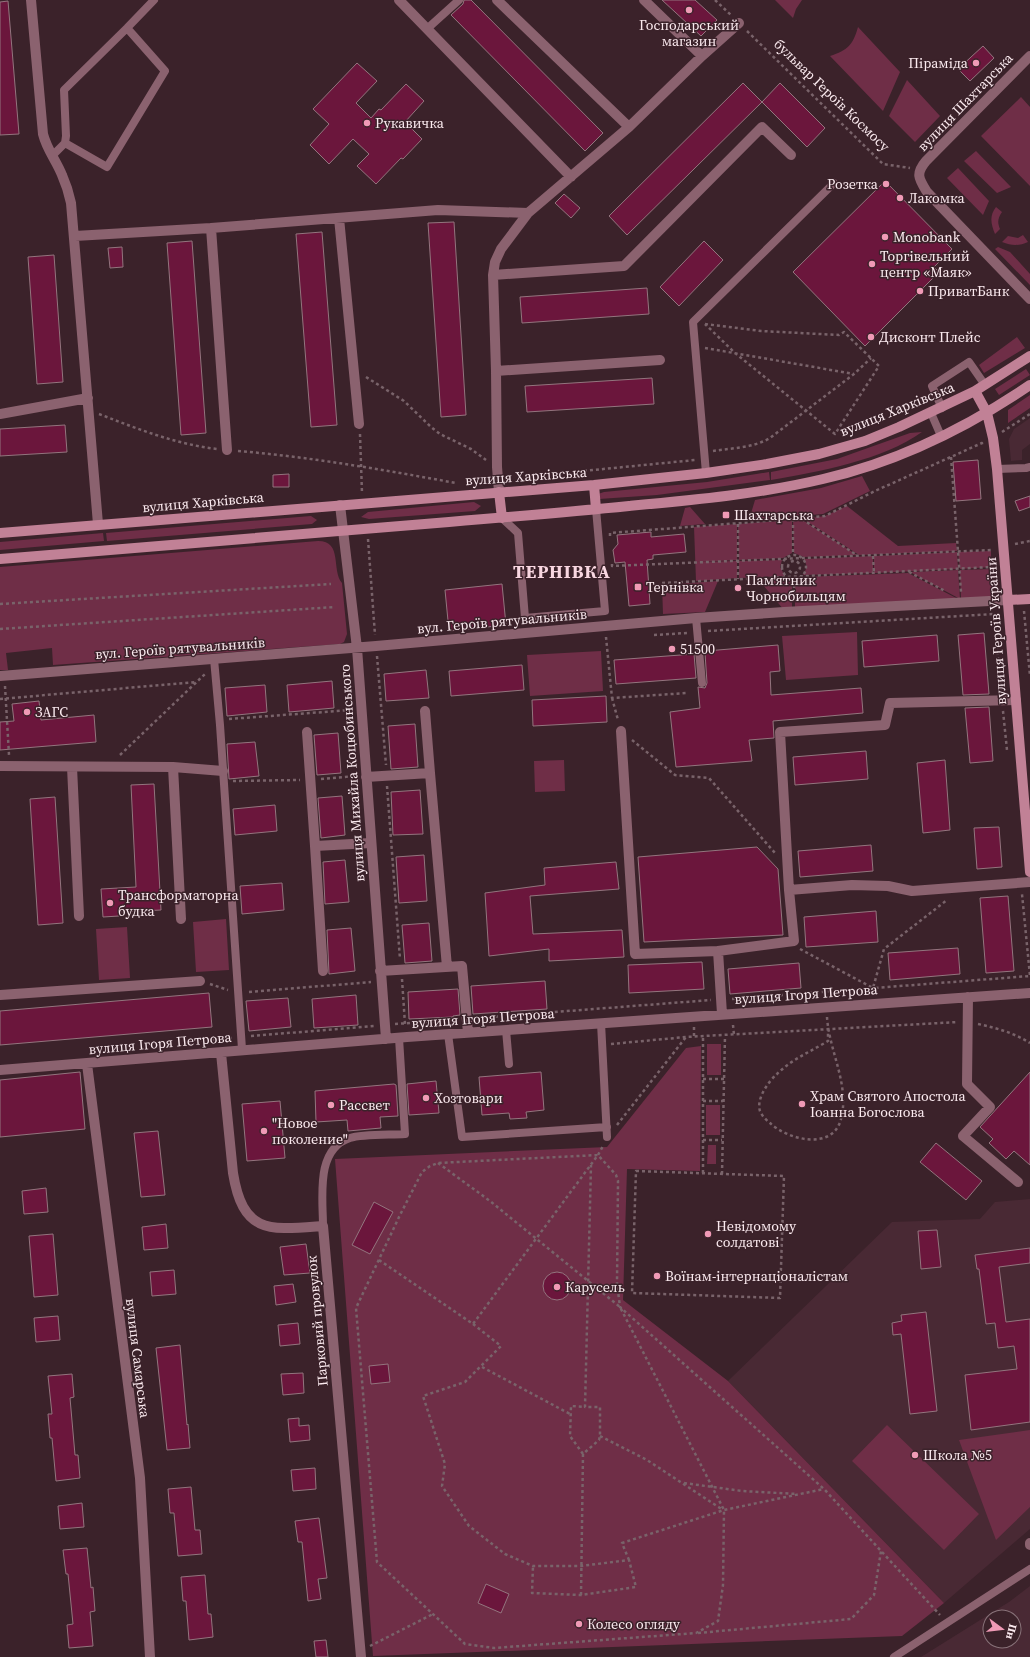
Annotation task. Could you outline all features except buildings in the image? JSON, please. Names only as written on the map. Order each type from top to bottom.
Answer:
[{"type":"street","points":[[31,0],[43,134],[46,146],[67,187],[71,203],[90,410],[98,524]]},
{"type":"street","points":[[399,0],[428,28],[571,177]]},
{"type":"street","points":[[497,0],[629,127]]},
{"type":"street","points":[[644,0],[702,56]]},
{"type":"street","points":[[502,518],[496,467],[496,371],[493,274],[495,262],[501,249],[528,213],[629,127],[702,56],[740,23]]},
{"type":"street","name":"вулиця Шахтарська","points":[[919,169],[1030,56]]},
{"type":"street","points":[[493,274],[624,266],[762,127],[791,155]]},
{"type":"street","points":[[919,169],[919,179],[927,192],[1030,298]]},
{"type":"street","points":[[75,236],[211,228],[438,210],[528,213]]},
{"type":"street","points":[[339,218],[359,424]]},
{"type":"street","points":[[211,228],[227,450]]},
{"type":"street","name":"вулиця Харківська","points":[[0,533],[594,485],[706,473],[819,454],[865,440],[942,408],[985,386],[1030,356]]},
{"type":"street","points":[[496,371],[660,360]]},
{"type":"street","points":[[0,559],[502,518],[713,498],[824,479],[867,466],[941,436],[987,413],[1030,385]]},
{"type":"street","name":"вулиця Героїв України","points":[[975,391],[987,413],[993,438],[997,469],[1028,824],[1030,872]]},
{"type":"street","points":[[0,414],[88,398]]},
{"type":"street","points":[[594,485],[596,509]]},
{"type":"street","name":"вулиця Михайла Коцюбинського","points":[[340,505],[357,648],[362,776],[371,843],[386,1039]]},
{"type":"street","points":[[1008,600],[1030,599]]},
{"type":"street","name":"вул. Героїв рятувальників","points":[[2,676],[214,662],[696,618],[1008,600]]},
{"type":"street","points":[[621,730],[635,954],[718,951],[794,941],[789,890],[780,732],[885,725],[890,704],[1016,700]]},
{"type":"street","points":[[425,711],[447,967]]},
{"type":"street","points":[[307,732],[323,971]]},
{"type":"street","points":[[5,766],[173,767],[223,770]]},
{"type":"street","points":[[72,766],[78,916]]},
{"type":"street","points":[[173,767],[181,918]]},
{"type":"street","points":[[362,776],[430,773]]},
{"type":"street","points":[[315,846],[371,843]]},
{"type":"street","points":[[789,890],[852,885],[888,886],[912,891],[1025,882]]},
{"type":"street","points":[[718,951],[722,1014]]},
{"type":"street","points":[[380,971],[462,966],[468,1033]]},
{"type":"street","points":[[0,995],[200,981]]},
{"type":"street","name":"вулиця Ігоря Петрова","points":[[0,1070],[448,1034],[1030,993]]},
{"type":"street","points":[[968,997],[967,1084],[990,1107],[963,1136],[1018,1182]]},
{"type":"street","points":[[221,1053],[232,1173],[235,1189],[241,1204],[252,1219],[271,1227],[281,1229],[323,1226]]},
{"type":"street","name":"вулиця Самарська","points":[[87,1064],[140,1478],[150,1657]]},
{"type":"street","name":"Парковий провулок","points":[[323,1226],[361,1654]]},
{"type":"lane","points":[[52,156],[65,143],[64,90],[154,0]]},
{"type":"lane","points":[[428,28],[459,0]]},
{"type":"lane","points":[[65,143],[107,167],[165,72],[127,28]]},
{"type":"lane","points":[[706,473],[693,322],[834,183]]},
{"type":"lane","points":[[942,408],[932,386],[969,362],[985,386]]},
{"type":"lane","points":[[931,413],[941,436]]},
{"type":"lane","points":[[997,469],[1026,468],[1030,466]]},
{"type":"lane","points":[[502,518],[518,533],[525,618],[605,611],[596,509]]},
{"type":"lane","points":[[696,618],[696,632],[702,683]]},
{"type":"lane","points":[[214,662],[220,720],[242,1050]]},
{"type":"lane","points":[[601,1023],[607,1137]]},
{"type":"lane","points":[[506,1030],[509,1064]]},
{"type":"lane","points":[[448,1034],[462,1136],[607,1128]]},
{"type":"lane","points":[[323,1226],[325,1167],[328,1157],[334,1149],[340,1143],[350,1138],[405,1134],[398,1038]]},
{"type":"lane","points":[[894,1657],[1030,1569]]},
{"type":"path","name":"бульвар Героїв Космосу","points":[[715,0],[883,164],[919,169]]},
{"type":"path","points":[[693,322],[801,334],[839,335],[844,332],[879,366],[835,434],[735,353],[704,324]]},
{"type":"path","points":[[695,346],[854,374]]},
{"type":"path","points":[[583,476],[583,471],[705,455],[763,442],[806,412],[854,374],[871,358]]},
{"type":"path","points":[[354,371],[382,386],[404,401],[440,434],[471,449],[496,467]]},
{"type":"path","points":[[90,410],[173,441],[227,450],[282,455],[361,466],[461,484]]},
{"type":"path","points":[[610,533],[824,516],[993,438],[1030,414]]},
{"type":"path","points":[[359,424],[363,503]]},
{"type":"path","points":[[982,443],[983,451]]},
{"type":"path","points":[[951,457],[961,600]]},
{"type":"path","points":[[802,518],[859,556]]},
{"type":"path","points":[[793,519],[793,554]]},
{"type":"path","points":[[738,524],[738,579]]},
{"type":"path","points":[[612,566],[958,552],[991,550],[1030,541]]},
{"type":"path","points":[[990,543],[993,601]]},
{"type":"path","points":[[793,554],[803,558],[806,567],[801,576],[794,579],[787,577],[782,567],[784,559],[793,554]]},
{"type":"path","points":[[873,556],[874,574]]},
{"type":"path","points":[[793,560],[797,562],[800,567],[797,572],[794,573],[790,572],[787,566],[789,562],[793,560]]},
{"type":"path","points":[[662,583],[874,574],[992,567]]},
{"type":"path","points":[[794,579],[794,612]]},
{"type":"path","points":[[0,604],[331,584]]},
{"type":"path","points":[[0,629],[335,607]]},
{"type":"path","points":[[1030,609],[1024,610],[1030,676]]},
{"type":"path","points":[[651,635],[994,614],[1008,756]]},
{"type":"path","points":[[606,638],[612,698],[621,730],[675,774],[709,778],[788,868]]},
{"type":"path","points":[[598,639],[614,638]]},
{"type":"path","points":[[108,767],[196,682],[214,662]]},
{"type":"path","points":[[2,676],[6,698],[5,766]]},
{"type":"path","points":[[0,699],[196,682]]},
{"type":"path","points":[[612,698],[687,692]]},
{"type":"path","points":[[220,720],[354,710]]},
{"type":"path","points":[[224,782],[310,780],[362,776]]},
{"type":"path","points":[[1025,882],[1030,976]]},
{"type":"path","points":[[794,941],[801,951],[873,988],[884,949],[963,887]]},
{"type":"path","points":[[200,981],[238,993],[372,982],[373,989]]},
{"type":"path","points":[[827,1013],[828,1040],[794,1059],[777,1074],[764,1092],[759,1107],[762,1115],[773,1126],[787,1135],[805,1139],[824,1137],[834,1132],[840,1124],[843,1110],[843,1099],[839,1071],[828,1029]]},
{"type":"path","points":[[171,1043],[375,1026],[375,1018]]},
{"type":"path","points":[[732,1021],[734,1035]]},
{"type":"path","points":[[602,1045],[686,1037],[968,1022],[994,1027],[1030,1043]]},
{"type":"path","points":[[395,1024],[405,1024]]},
{"type":"path","points":[[694,1024],[694,1037]]},
{"type":"path","points":[[703,1036],[703,1173]]},
{"type":"path","points":[[722,1174],[725,1036]]},
{"type":"path","points":[[473,1324],[536,1237],[591,1165],[607,1137],[686,1037]]},
{"type":"path","points":[[703,1079],[724,1079]]},
{"type":"path","points":[[703,1101],[723,1102]]},
{"type":"path","points":[[703,1140],[722,1140]]},
{"type":"path","points":[[598,1155],[438,1163],[430,1166],[422,1172],[356,1308],[377,1562],[465,1644],[494,1648],[696,1633],[850,1619],[874,1595],[881,1550]]},
{"type":"path","points":[[598,1155],[616,1175],[618,1181],[617,1283],[620,1307],[724,1510],[723,1585],[718,1621],[696,1633]]},
{"type":"path","points":[[438,1163],[490,1201],[587,1279],[824,1490],[948,1623]]},
{"type":"path","points":[[585,1407],[591,1165]]},
{"type":"path","points":[[636,1171],[722,1174],[784,1176],[780,1298],[632,1293],[636,1171]]},
{"type":"path","points":[[379,1260],[473,1324],[501,1346],[482,1367],[465,1382],[423,1396],[444,1464],[442,1486],[469,1526],[505,1554],[533,1566],[581,1566],[629,1560]]},
{"type":"path","points":[[482,1367],[570,1414]]},
{"type":"path","points":[[581,1595],[583,1454],[570,1436],[570,1406],[600,1407],[599,1440],[583,1454]]},
{"type":"path","points":[[600,1436],[647,1460],[724,1510]]},
{"type":"path","points":[[682,1482],[742,1491],[801,1494]]},
{"type":"path","points":[[533,1566],[532,1593],[581,1595],[636,1587],[629,1560],[622,1543],[724,1510],[824,1490]]},
{"type":"path","points":[[361,1654],[433,1614]]},
{"type":"shaded area","points":[[775,0],[802,0],[796,9],[793,18]]},
{"type":"shaded area","points":[[858,27],[900,72],[883,111],[830,56],[845,49],[852,43]]},
{"type":"shaded area","points":[[907,80],[940,116],[915,142],[889,116]]},
{"type":"shaded area","points":[[1021,97],[1030,107],[1030,186],[981,136]]},
{"type":"shaded area","points":[[976,151],[1011,187],[997,193],[964,161]]},
{"type":"shaded area","points":[[958,168],[989,201],[983,215],[947,178]]},
{"type":"shaded area","points":[[996,207],[1002,212],[998,220],[1000,229],[995,234],[991,220],[992,214]]},
{"type":"shaded area","points":[[1023,235],[1028,242],[1015,245],[1002,242],[1008,236],[1018,238]]},
{"type":"shaded area","points":[[998,247],[1010,252],[1030,274],[1030,285],[995,249]]},
{"type":"shaded area","points":[[1017,337],[1025,348],[984,373],[979,365]]},
{"type":"shaded area","points":[[1026,369],[1030,375],[999,395],[995,389]]},
{"type":"shaded area","points":[[1030,395],[1030,408],[1008,423],[1008,410]]},
{"type":"shaded area","points":[[1030,418],[1030,444],[1022,450],[1022,460],[1011,461],[1009,439],[1014,429]]},
{"type":"shaded area","points":[[922,432],[889,450],[850,464],[771,480],[771,472],[837,459],[910,433]]},
{"type":"shaded area","points":[[769,472],[770,480],[657,495],[599,499],[598,494],[604,492],[707,482]]},
{"type":"shaded area","points":[[862,476],[870,491],[823,514],[749,520],[755,500],[821,488]]},
{"type":"shaded area","points":[[474,502],[481,506],[475,511],[369,519],[361,517],[368,512]]},
{"type":"shaded area","points":[[847,506],[898,546],[956,543],[957,551],[859,555],[803,519],[825,516]]},
{"type":"shaded area","points":[[690,507],[705,524],[680,526],[685,508]]},
{"type":"shaded area","points":[[311,516],[317,520],[312,524],[107,541],[106,533]]},
{"type":"shaded area","points":[[801,519],[857,555],[804,557],[794,553],[793,520]]},
{"type":"shaded area","points":[[792,520],[792,553],[783,558],[739,560],[738,524]]},
{"type":"shaded area","points":[[737,524],[737,560],[696,562],[737,561],[737,578],[696,581],[694,527]]},
{"type":"shaded area","points":[[103,533],[104,541],[0,550],[0,542]]},
{"type":"shaded area","points":[[318,541],[326,542],[334,551],[337,571],[342,583],[347,634],[344,642],[340,644],[53,665],[52,648],[6,653],[8,670],[0,670],[0,567]]},
{"type":"shaded area","points":[[991,551],[991,567],[960,569],[958,552]]},
{"type":"shaded area","points":[[957,552],[958,569],[874,573],[874,556]]},
{"type":"shaded area","points":[[873,556],[873,573],[803,575],[807,567],[804,559]]},
{"type":"shaded area","points":[[782,560],[780,567],[785,576],[739,578],[739,561]]},
{"type":"shaded area","points":[[992,569],[993,598],[961,599],[960,570]]},
{"type":"shaded area","points":[[958,570],[960,599],[910,572]]},
{"type":"shaded area","points":[[908,573],[960,600],[795,610],[795,580],[802,577]]},
{"type":"shaded area","points":[[786,578],[792,580],[792,610],[784,610],[758,579]]},
{"type":"shaded area","points":[[718,581],[705,612],[663,614],[662,585]]},
{"type":"shaded area","points":[[857,632],[858,675],[786,680],[782,636]]},
{"type":"shaded area","points":[[601,651],[603,691],[530,696],[527,655]]},
{"type":"shaded area","points":[[564,760],[565,791],[535,792],[534,761]]},
{"type":"shaded area","points":[[226,919],[229,970],[196,972],[193,922]]},
{"type":"shaded area","points":[[127,927],[130,978],[99,980],[96,929]]},
{"type":"shaded area","points":[[707,1044],[721,1044],[721,1075],[707,1075]]},
{"type":"shaded area","points":[[701,1046],[700,1171],[627,1169],[623,1300],[728,1381],[944,1603],[902,1636],[373,1656],[335,1159],[607,1147],[686,1048]]},
{"type":"shaded area","points":[[706,1105],[720,1105],[720,1135],[706,1135]]},
{"type":"shaded area","points":[[708,1145],[716,1145],[716,1164],[707,1164]]},
{"type":"shaded area","name":"Школа №5","points":[[1030,1199],[1030,1529],[944,1603],[728,1381],[892,1222],[980,1219],[995,1202]]},
{"type":"shaded area","points":[[887,1425],[979,1514],[944,1550],[852,1461]]},
{"type":"shaded area","points":[[1030,1430],[1030,1507],[996,1540],[959,1440]]},
{"type":"shaded area","points":[[1030,1586],[1030,1657],[921,1657],[982,1619],[982,1649],[1022,1649],[1022,1609],[998,1609]]},
{"type":"place","name":"Господарський магазин","points":[[689,10]]},
{"type":"place","name":"Піраміда","points":[[976,63]]},
{"type":"place","name":"Рукавичка","points":[[367,123]]},
{"type":"place","name":"Розетка","points":[[886,184]]},
{"type":"place","name":"Лакомка","points":[[900,198]]},
{"type":"place","name":"Monobank","points":[[885,237]]},
{"type":"place","name":"Торгівельний центр «Маяк»","points":[[872,264]]},
{"type":"place","name":"ПриватБанк","points":[[920,291]]},
{"type":"place","name":"Дисконт Плейс","points":[[871,337]]},
{"type":"place","name":"Шахтарська","points":[[726,515]]},
{"type":"place","name":"Тернівка","points":[[638,587]]},
{"type":"place","name":"Пам'ятник Чорнобильцям","points":[[738,588]]},
{"type":"place","name":"51500","points":[[672,649]]},
{"type":"place","name":"ЗАГС","points":[[27,712]]},
{"type":"place","name":"Трансформаторна будка","points":[[110,903]]},
{"type":"place","name":"Хозтовари","points":[[426,1098]]},
{"type":"place","name":"Храм Святого Апостола Іоанна Богослова","points":[[802,1104]]},
{"type":"place","name":"Рассвет","points":[[331,1105]]},
{"type":"place","name":"\"Новое поколение\"","points":[[264,1131]]},
{"type":"place","name":"Невідомому солдатові","points":[[708,1234]]},
{"type":"place","name":"Воїнам-інтернаціоналістам","points":[[657,1276]]},
{"type":"place","name":"Карусель","points":[[557,1287]]},
{"type":"place","name":"Школа №5","points":[[915,1455]]},
{"type":"place","name":"Колесо огляду","points":[[579,1624]]},
{"type":"district","name":"ТЕРНІВКА","points":[[562,571]]}]
